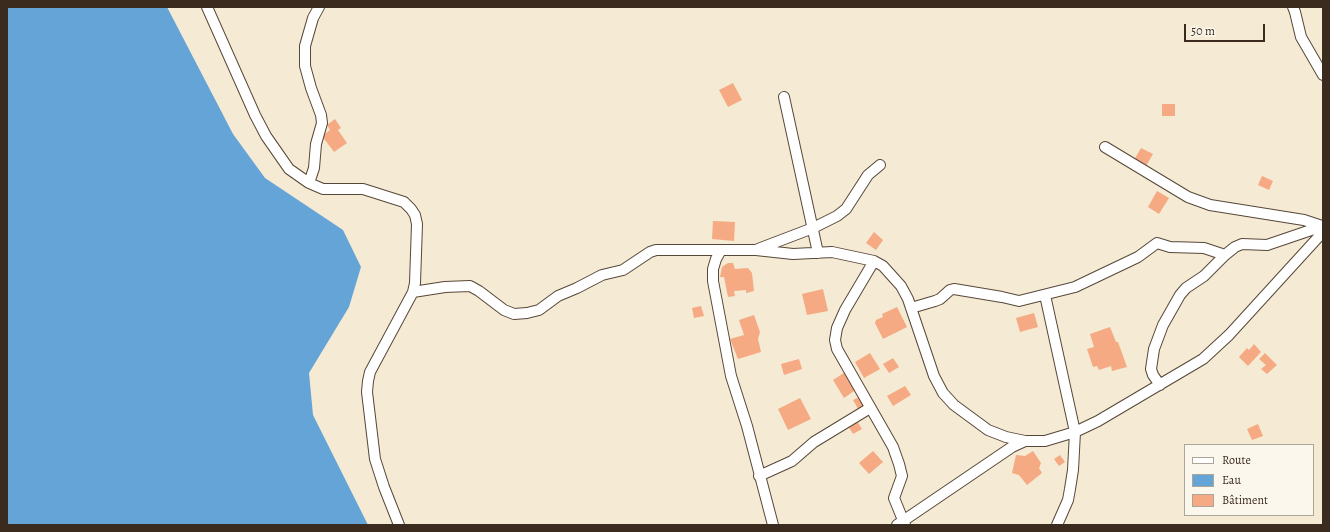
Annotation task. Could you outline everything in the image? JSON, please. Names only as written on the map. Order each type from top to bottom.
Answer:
[{"type":"street","points":[[207,7],[255,115],[266,136],[289,169],[309,183],[324,188],[363,189],[404,202],[415,215],[417,224],[415,283],[413,292],[370,372],[367,392],[375,458],[398,525]]},
{"type":"street","points":[[309,183],[314,168],[316,144],[322,123],[321,114],[311,88],[305,66],[305,46],[313,18],[319,7]]},
{"type":"street","points":[[1293,7],[1301,36],[1323,75]]},
{"type":"street","points":[[784,97],[818,253]]},
{"type":"street","points":[[1105,147],[1188,197],[1210,204],[1304,220],[1323,228]]},
{"type":"street","points":[[756,250],[828,222],[846,209],[862,182],[880,165]]},
{"type":"street","points":[[413,292],[445,287],[470,286],[504,310],[514,314],[527,313],[539,310],[558,296],[602,275],[623,270],[650,252],[656,250],[756,250],[793,254],[841,253],[874,261],[883,266],[901,286],[911,308],[934,376],[943,393],[954,405],[988,430],[1006,437],[1025,441],[1045,441],[1075,432],[1098,421],[1203,359],[1216,348],[1323,228]]},
{"type":"street","points":[[1160,385],[1151,369],[1154,349],[1163,325],[1180,295],[1186,288],[1204,276],[1235,247],[1242,244],[1267,245],[1323,228]]},
{"type":"street","points":[[911,308],[940,299],[950,290],[954,289],[1019,301],[1045,295],[1080,285],[1138,257],[1157,243],[1170,247],[1204,248],[1225,255]]},
{"type":"street","points":[[721,250],[713,269],[713,281],[731,376],[747,426],[772,525]]},
{"type":"street","points":[[874,261],[845,310],[837,328],[835,340],[837,349],[893,447],[902,472],[902,481],[894,498],[901,524],[1012,447],[1025,441]]},
{"type":"street","points":[[1045,295],[1075,432],[1073,470],[1068,500],[1057,525]]},
{"type":"street","points":[[759,476],[792,461],[814,442],[870,408]]},
{"type":"water","points":[[7,7],[167,7],[233,134],[265,178],[343,230],[361,267],[349,307],[309,373],[313,415],[368,525],[7,525]]},
{"type":"building","points":[[733,83],[742,100],[728,107],[719,90]]},
{"type":"building","points":[[1162,104],[1175,104],[1175,116],[1162,116]]},
{"type":"building","points":[[335,119],[341,128],[338,130],[347,143],[334,152],[322,136],[330,130],[327,125]]},
{"type":"building","points":[[1141,148],[1153,154],[1146,166],[1134,160]]},
{"type":"building","points":[[1262,176],[1273,181],[1269,190],[1258,185]]},
{"type":"building","points":[[1157,191],[1169,198],[1159,214],[1148,207]]},
{"type":"building","points":[[713,221],[735,222],[734,241],[712,239]]},
{"type":"building","points":[[874,232],[883,240],[876,250],[866,243]]},
{"type":"building","points":[[728,263],[733,263],[735,269],[748,268],[752,273],[754,291],[746,293],[746,290],[734,291],[735,296],[728,297],[724,277],[720,277],[722,267]]},
{"type":"building","points":[[823,289],[828,311],[807,315],[802,294]]},
{"type":"building","points":[[701,306],[704,316],[694,318],[692,308]]},
{"type":"building","points":[[897,307],[907,327],[883,339],[875,323],[876,320],[883,317],[882,314]]},
{"type":"building","points":[[1034,313],[1038,327],[1020,332],[1016,318]]},
{"type":"building","points":[[754,315],[760,332],[758,339],[761,352],[738,359],[730,339],[744,335],[739,320]]},
{"type":"building","points":[[1110,327],[1116,342],[1118,342],[1127,367],[1112,371],[1111,366],[1099,370],[1097,366],[1093,367],[1087,349],[1094,347],[1090,334]]},
{"type":"building","points":[[1254,344],[1261,352],[1248,366],[1239,357],[1247,348],[1249,350]]},
{"type":"building","points":[[870,353],[880,369],[864,378],[855,362]]},
{"type":"building","points":[[1265,353],[1277,365],[1267,374],[1261,369],[1266,365],[1259,359]]},
{"type":"building","points":[[893,358],[899,367],[889,373],[883,364]]},
{"type":"building","points":[[799,359],[802,369],[784,375],[781,364]]},
{"type":"building","points":[[847,371],[857,389],[844,398],[833,380]]},
{"type":"building","points":[[905,386],[911,395],[893,406],[887,396]]},
{"type":"building","points":[[861,396],[865,405],[858,409],[853,400]]},
{"type":"building","points":[[800,398],[811,419],[788,430],[778,409]]},
{"type":"building","points":[[857,421],[862,429],[853,434],[848,426]]},
{"type":"building","points":[[1258,424],[1263,436],[1252,440],[1247,429]]},
{"type":"building","points":[[873,451],[883,462],[869,474],[859,463]]},
{"type":"building","points":[[1033,451],[1041,463],[1039,468],[1042,473],[1027,485],[1019,475],[1012,473],[1016,455],[1025,456]]},
{"type":"building","points":[[1060,455],[1065,462],[1059,466],[1054,459]]}]
